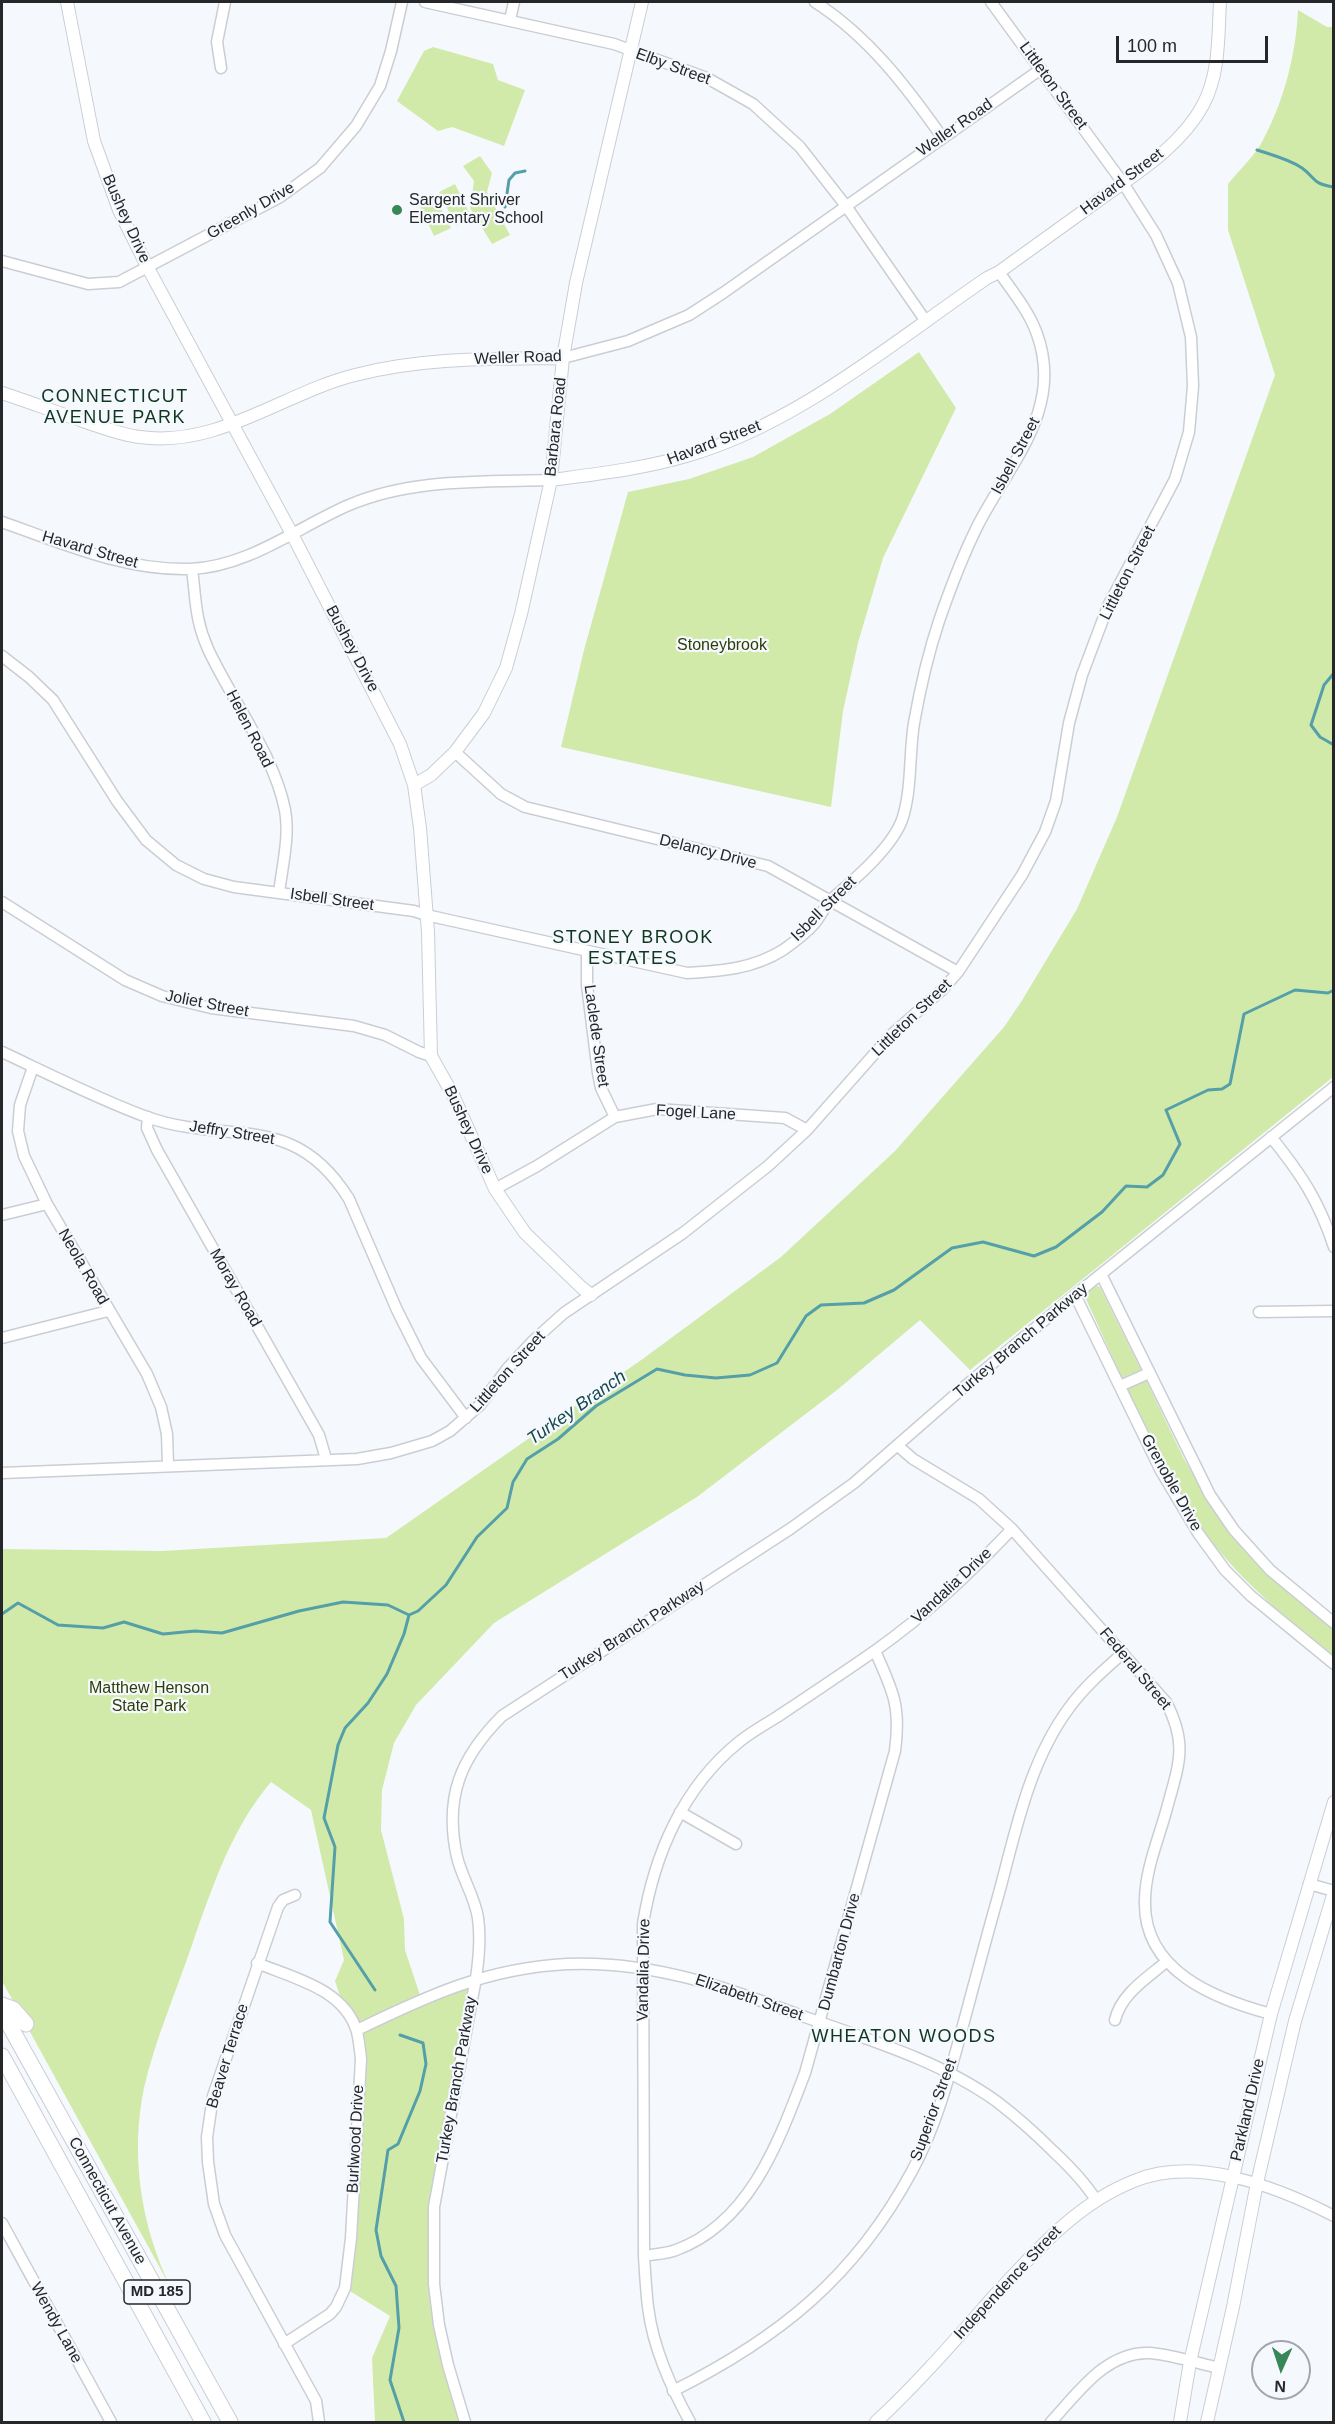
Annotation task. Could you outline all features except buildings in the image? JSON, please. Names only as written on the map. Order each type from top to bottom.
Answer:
[{"type":"main road","points":[[2,2005],[14,2009],[26,2024]]},
{"type":"main road","name":"Connecticut Avenue","points":[[2,2012],[230,2422]]},
{"type":"main road","name":"Connecticut Avenue","points":[[2,2056],[203,2422]]},
{"type":"main road","points":[[23,2094],[42,2084]]},
{"type":"street","name":"Bushey Drive","points":[[67,2],[94,141],[119,210],[387,714],[414,785],[426,915],[431,1056],[453,1095],[495,1189],[525,1233],[591,1295]]},
{"type":"street","points":[[221,68],[217,42],[225,2]]},
{"type":"street","name":"Greenly Drive","points":[[2,261],[88,284],[119,282],[280,197],[320,168],[356,126],[380,86],[402,2]]},
{"type":"street","name":"Elby Street","points":[[424,2],[614,44],[707,78],[753,104],[800,147],[846,206],[925,320]]},
{"type":"street","points":[[510,20],[514,2]]},
{"type":"street","name":"Barbara Road","points":[[414,785],[431,775],[455,752],[484,712],[506,668],[521,614],[551,480],[563,358],[576,283],[642,2]]},
{"type":"street","points":[[815,2],[828,10],[879,55],[911,93],[942,137]]},
{"type":"street","name":"Littleton Street","points":[[2,1473],[357,1459],[391,1453],[432,1441],[450,1431],[480,1405],[507,1369],[564,1313],[684,1233],[768,1166],[807,1130],[891,1035],[942,990],[958,972],[1022,875],[1046,832],[1056,801],[1069,723],[1082,675],[1108,606],[1175,479],[1189,432],[1193,386],[1191,337],[1178,283],[1156,235],[1123,183],[991,2]]},
{"type":"street","name":"Havard Street","points":[[2,522],[118,561],[161,569],[192,569],[242,558],[351,505],[401,490],[450,483],[551,480],[650,466],[688,456],[745,434],[809,402],[925,320],[999,272],[1123,183],[1178,140],[1190,127],[1204,104],[1217,60],[1220,2]]},
{"type":"street","name":"Weller Road","points":[[2,393],[140,437],[181,438],[233,424],[313,388],[383,369],[460,360],[563,358],[628,341],[689,315],[723,293],[1041,69]]},
{"type":"street","name":"Isbell Street","points":[[2,656],[53,700],[117,801],[146,840],[176,865],[204,879],[234,888],[414,910],[426,915],[687,974],[731,970],[752,965],[782,950],[814,924],[831,900],[843,891],[885,846],[902,819],[906,803],[914,723],[939,622],[978,526],[1037,420],[1044,393],[1042,356],[1037,333],[1025,310],[999,272]]},
{"type":"street","name":"Helen Road","points":[[192,569],[194,602],[208,649],[270,766],[282,799],[285,830],[279,892]]},
{"type":"street","name":"Delancy Drive","points":[[455,752],[501,794],[525,807],[768,866],[958,972]]},
{"type":"street","name":"Joliet Street","points":[[2,902],[125,980],[162,996],[211,1008],[354,1026],[385,1035],[431,1056]]},
{"type":"street","name":"Laclede Street","points":[[587,952],[587,985],[598,1073],[601,1088],[615,1117]]},
{"type":"street","name":"Jeffry Street","points":[[2,1052],[148,1117],[181,1125],[252,1133],[280,1139],[306,1152],[340,1184],[349,1199],[421,1358],[466,1418]]},
{"type":"street","name":"Neola Road","points":[[33,1067],[20,1105],[18,1131],[24,1156],[47,1204],[147,1374],[161,1407],[167,1434],[168,1465]]},
{"type":"street","name":"Turkey Branch Parkway","points":[[465,2422],[439,2325],[434,2284],[434,2207],[476,1978],[480,1944],[478,1917],[458,1858],[453,1824],[454,1802],[459,1778],[483,1735],[502,1716],[790,1529],[854,1483],[964,1387],[1075,1295],[1334,1087]]},
{"type":"street","name":"Fogel Lane","points":[[495,1189],[537,1166],[615,1117],[657,1109],[784,1118],[807,1130]]},
{"type":"street","name":"Moray Road","points":[[148,1117],[147,1128],[157,1150],[319,1436],[326,1459]]},
{"type":"street","points":[[1271,1137],[1298,1170],[1313,1194],[1334,1247]]},
{"type":"street","points":[[2,1215],[47,1204]]},
{"type":"street","name":"Grenoble Drive","points":[[1101,1274],[1210,1495],[1234,1530],[1286,1585],[1334,1623]]},
{"type":"street","name":"Grenoble Drive","points":[[1075,1295],[1180,1505],[1225,1570],[1251,1596],[1334,1664]]},
{"type":"street","points":[[2,1338],[108,1311]]},
{"type":"street","points":[[1259,1312],[1334,1311]]},
{"type":"street","points":[[1120,1386],[1149,1372]]},
{"type":"street","name":"Federal Street","points":[[898,1446],[913,1459],[979,1499],[1012,1529],[1166,1702],[1176,1721],[1180,1760],[1148,1877],[1144,1901],[1150,1934],[1166,1962],[1188,1981],[1233,2004],[1271,2014]]},
{"type":"street","name":"Vandalia Drive","points":[[690,2422],[673,2391],[659,2352],[648,2308],[644,2256],[643,1924],[649,1887],[664,1843],[680,1812],[709,1771],[739,1742],[875,1651],[921,1617],[955,1588],[1012,1529]]},
{"type":"street","name":"Dumbarton Drive","points":[[644,2256],[674,2251],[698,2240],[728,2217],[746,2198],[765,2166],[789,2115],[805,2073],[820,2022],[895,1751],[899,1725],[898,1707],[875,1651]]},
{"type":"street","name":"Superior Street","points":[[673,2391],[720,2367],[778,2329],[814,2300],[850,2262],[881,2222],[912,2170],[927,2138],[950,2075],[1036,1766],[1069,1707],[1087,1686],[1123,1653]]},
{"type":"street","name":"Parkland Drive","points":[[1180,2422],[1190,2362],[1271,2014],[1334,1802]]},
{"type":"street","points":[[680,1812],[736,1844]]},
{"type":"street","points":[[1309,1884],[1334,1892]]},
{"type":"street","name":"Parkland Drive","points":[[1207,2422],[1233,2307],[1257,2182],[1294,2021],[1334,1892]]},
{"type":"street","name":"Beaver Terrace","points":[[295,1895],[283,1900],[278,1907],[213,2096],[207,2137],[208,2162],[214,2204],[225,2235],[316,2401],[319,2422]]},
{"type":"street","points":[[1115,2020],[1118,2006],[1166,1962]]},
{"type":"street","name":"Burlwood Drive","points":[[257,1963],[327,1991],[346,2012],[357,2030],[361,2059],[351,2238],[345,2288],[330,2314],[284,2344]]},
{"type":"street","name":"Elizabeth Street","points":[[357,2030],[422,1998],[476,1978],[519,1969],[567,1964],[608,1964],[670,1973],[716,1984],[914,2058],[950,2075],[994,2100],[1028,2126],[1086,2183],[1096,2200]]},
{"type":"street","name":"Independence Street","points":[[876,2422],[901,2398],[1039,2247],[1074,2215],[1096,2200],[1135,2180],[1170,2172],[1209,2172],[1257,2182],[1334,2216]]},
{"type":"street","name":"Wendy Lane","points":[[2,2223],[111,2422]]},
{"type":"street","points":[[1051,2422],[1111,2362],[1130,2355],[1151,2353],[1219,2368]]},
{"type":"green space","name":"Matthew Henson State Park","points":[[1298,10],[1327,27],[1333,27],[1333,1077],[970,1370],[920,1320],[837,1390],[697,1497],[494,1623],[416,1705],[394,1743],[382,1790],[381,1830],[404,1919],[405,1950],[421,1998],[476,1978],[434,2207],[434,2284],[465,2422],[375,2422],[372,2358],[390,2316],[345,2288],[361,2059],[335,1981],[344,1960],[311,1810],[271,1782],[245,1819],[215,1881],[149,2070],[140,2114],[138,2165],[152,2240],[171,2288],[2,1981],[2,1549],[162,1551],[386,1538],[644,1358],[781,1257],[895,1151],[1004,1027],[1077,909],[1117,817],[1275,375],[1228,230],[1228,184],[1260,146],[1277,109],[1292,60]]},
{"type":"green space","points":[[433,47],[493,64],[498,80],[525,90],[504,146],[452,127],[438,131],[397,101],[424,51]]},
{"type":"green space","points":[[480,156],[492,173],[487,192],[510,235],[492,244],[470,208],[474,181],[463,166]]},
{"type":"green space","points":[[455,184],[472,218],[456,226],[439,192]]},
{"type":"green space","points":[[434,194],[451,228],[434,236],[418,202]]},
{"type":"green space","name":"Stoneybrook","points":[[919,352],[956,408],[883,558],[858,643],[843,711],[831,807],[561,747],[584,650],[628,492],[689,479],[753,457],[830,414]]},
{"type":"green space","points":[[1100,1287],[1141,1370],[1122,1378],[1085,1297],[1086,1291]]},
{"type":"green space","points":[[1146,1380],[1183,1457],[1211,1505],[1333,1628],[1333,1656],[1246,1580],[1207,1537],[1190,1513],[1168,1476],[1127,1389]]},
{"type":"waterway","points":[[1257,150],[1292,162],[1318,183],[1334,187]]},
{"type":"waterway","points":[[505,207],[509,180],[515,173],[525,171]]},
{"type":"waterway","name":"Turkey Branch","points":[[1334,673],[1324,685],[1311,725],[1320,737],[1334,745]]},
{"type":"waterway","name":"Turkey Branch","points":[[2,1614],[18,1603],[58,1625],[103,1628],[124,1622],[163,1634],[195,1631],[222,1633],[299,1611],[343,1602],[388,1605],[409,1615],[418,1611],[446,1585],[477,1537],[507,1508],[513,1482],[527,1459],[558,1439],[596,1406],[657,1369],[716,1378],[750,1375],[777,1363],[806,1316],[821,1305],[864,1303],[894,1290],[952,1248],[983,1242],[1034,1256],[1056,1247],[1102,1212],[1126,1186],[1147,1187],[1163,1175],[1180,1144],[1166,1110],[1208,1090],[1222,1089],[1230,1084],[1244,1014],[1295,990],[1328,993],[1334,990]]},
{"type":"waterway","points":[[375,1990],[330,1922],[335,1847],[324,1818],[338,1745],[345,1728],[368,1703],[387,1674],[404,1634],[409,1615]]},
{"type":"waterway","points":[[400,2035],[423,2043],[426,2064],[420,2091],[398,2144],[388,2150],[376,2230],[381,2256],[396,2286],[399,2328],[390,2380],[404,2422]]},
{"type":"place","name":"Sargent Shriver Elementary School","points":[[397,210]]},
{"type":"district","name":"CONNECTICUT AVENUE PARK","points":[[115,407]]},
{"type":"district","name":"STONEY BROOK ESTATES","points":[[633,948]]},
{"type":"district","name":"WHEATON WOODS","points":[[904,2037]]}]
